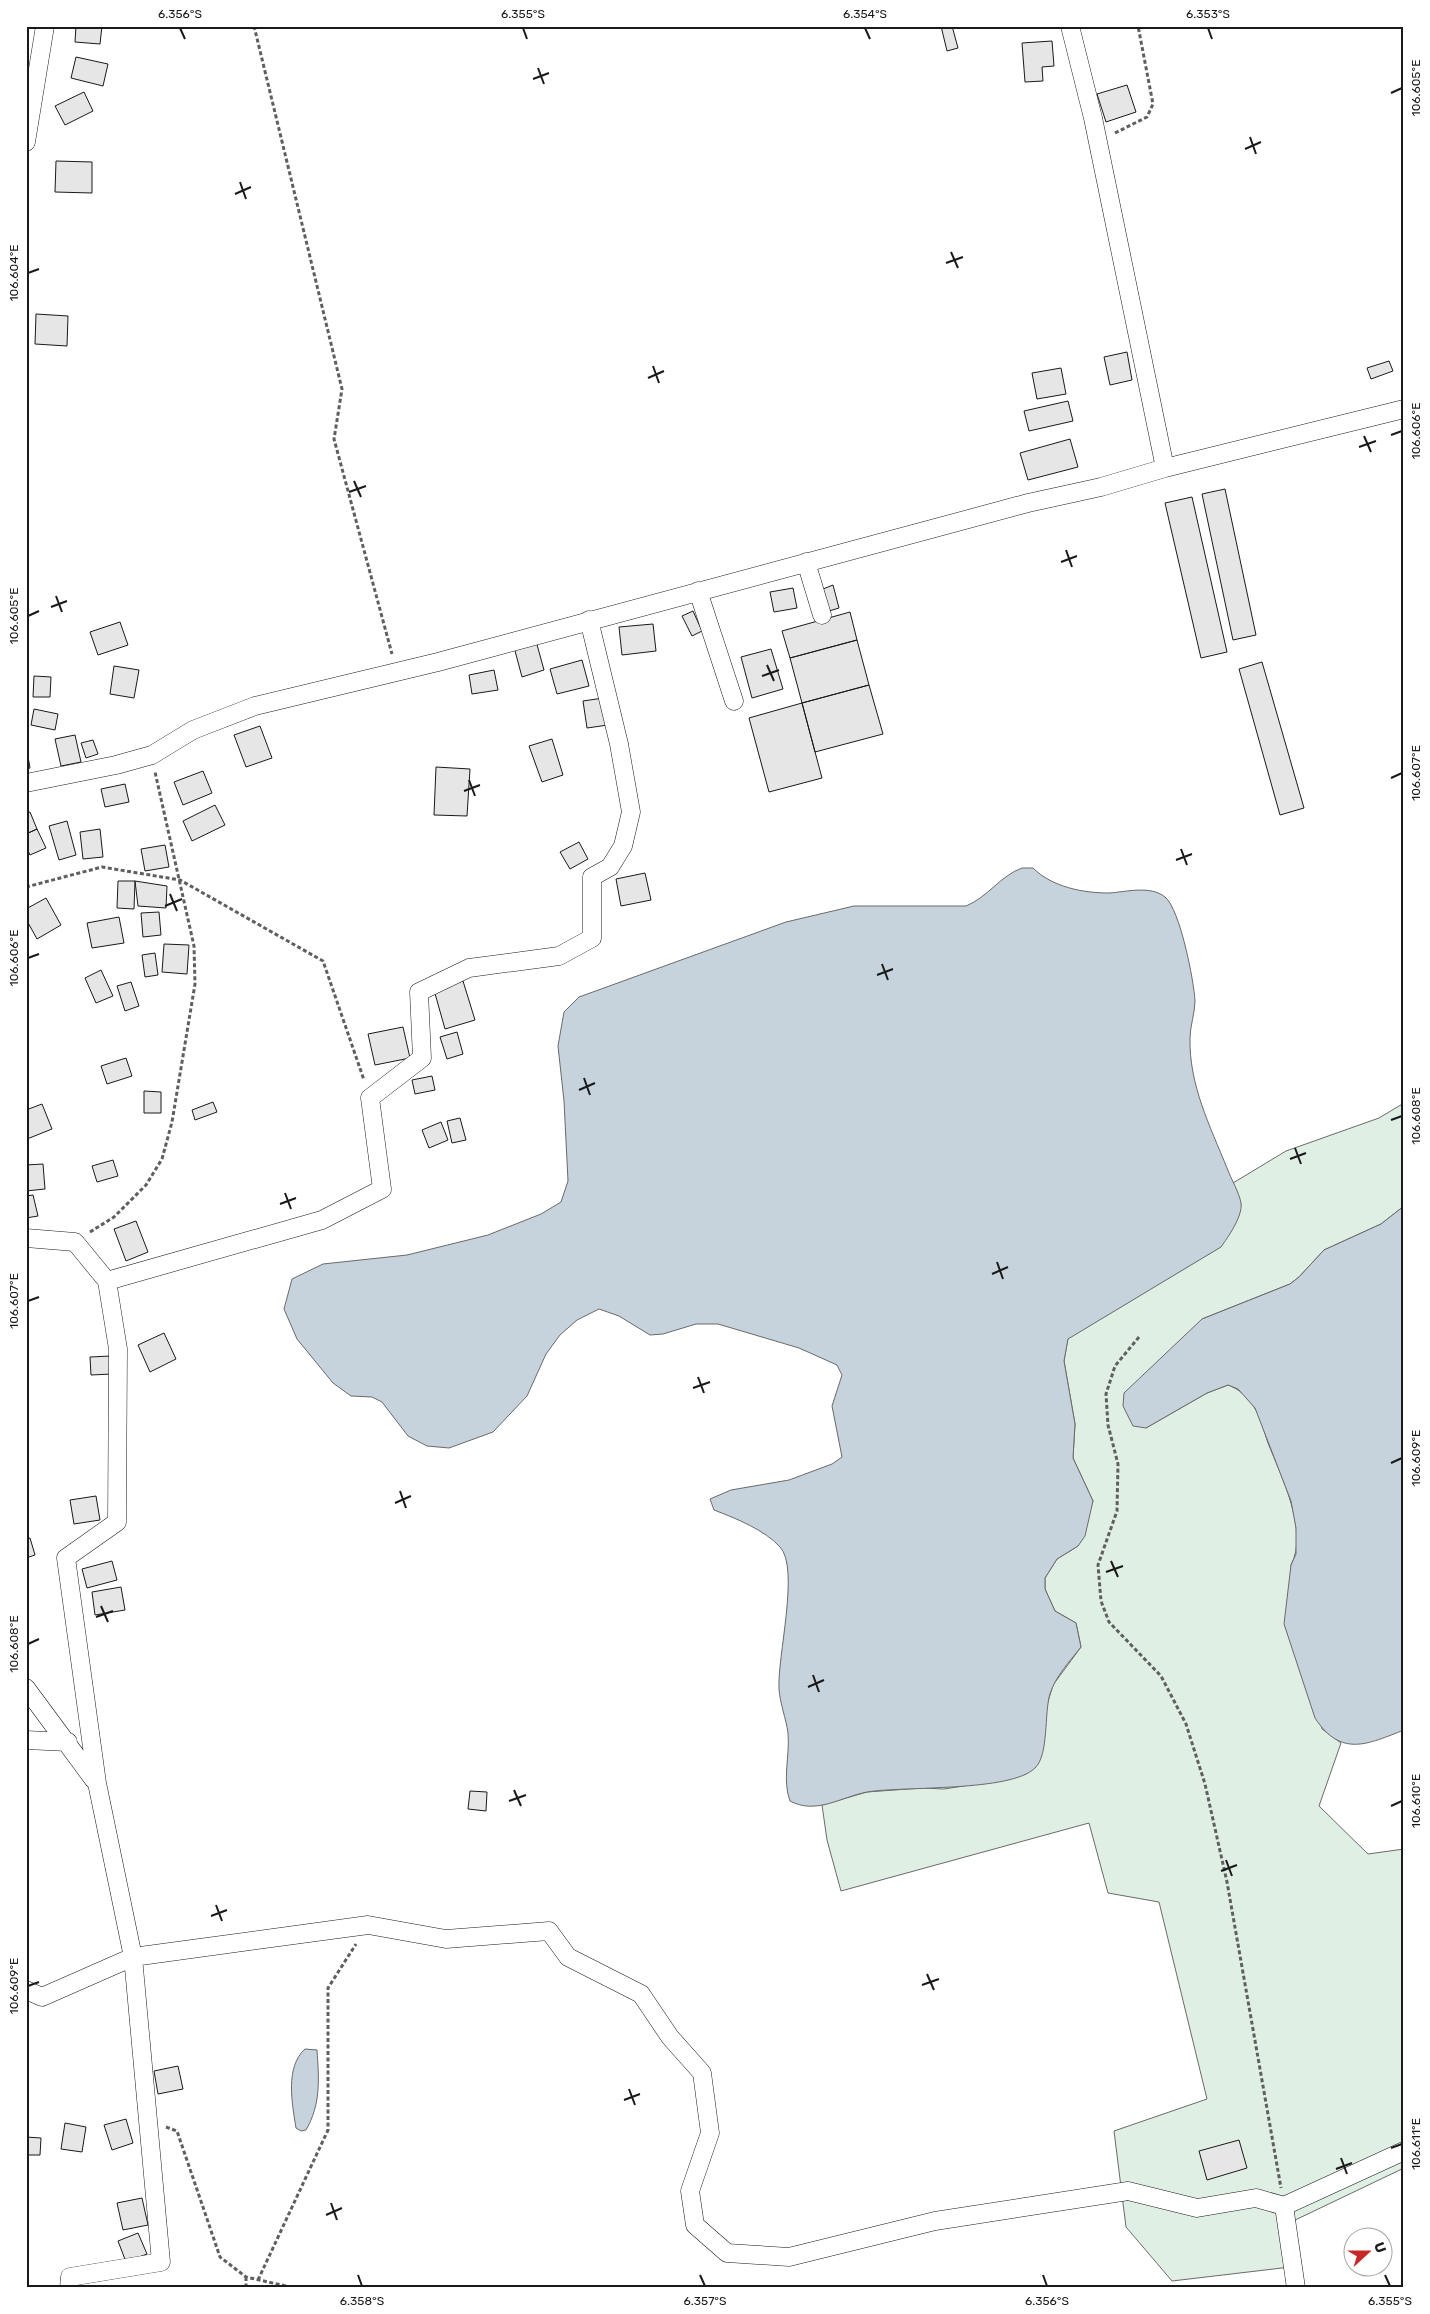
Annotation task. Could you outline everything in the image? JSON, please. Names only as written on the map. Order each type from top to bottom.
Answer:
[{"type":"street","points":[[26,142],[45,26]]},
{"type":"street","points":[[1070,26],[1097,141],[1165,468]]},
{"type":"street","points":[[26,783],[116,765],[152,755],[193,730],[247,709],[397,672],[1165,468],[1404,409]]},
{"type":"street","points":[[806,562],[822,614]]},
{"type":"street","points":[[698,591],[734,701]]},
{"type":"street","points":[[107,1280],[322,1220],[382,1190],[370,1098],[422,1058],[419,992],[470,968],[559,956],[592,938],[592,877],[610,867],[619,853],[623,846],[630,812],[619,744],[588,620]]},
{"type":"street","points":[[26,1238],[75,1242],[107,1280],[118,1349],[117,1522],[66,1558],[97,1783],[133,1957],[160,2262],[70,2277],[69,2288]]},
{"type":"street","points":[[26,1688],[97,1783]]},
{"type":"street","points":[[26,1740],[68,1742]]},
{"type":"street","points":[[26,1990],[42,1997],[133,1957],[368,1925],[446,1939],[549,1931],[568,1957],[641,1994],[670,2037],[702,2073],[710,2133],[690,2191],[695,2225],[727,2253],[789,2257],[935,2221],[1128,2191],[1197,2208],[1256,2198],[1284,2206],[1404,2152]]},
{"type":"street","points":[[1284,2206],[1296,2288]]},
{"type":"path","points":[[254,26],[342,389],[334,439],[397,672]]},
{"type":"path","points":[[1097,141],[1147,117],[1153,104],[1138,26]]},
{"type":"path","points":[[75,1242],[114,1217],[146,1185],[162,1159],[172,1122],[195,984],[194,946],[152,755]]},
{"type":"path","points":[[26,887],[102,867],[180,880],[323,961],[370,1098]]},
{"type":"path","points":[[1138,1338],[1115,1366],[1106,1394],[1108,1425],[1118,1464],[1117,1510],[1098,1565],[1101,1601],[1109,1622],[1161,1676],[1186,1724],[1205,1784],[1227,1882],[1284,2206]]},
{"type":"path","points":[[258,2280],[328,2130],[328,1988],[368,1925]]},
{"type":"path","points":[[147,2118],[176,2131],[220,2257],[246,2277],[295,2288]]},
{"type":"path","points":[[246,2277],[246,2288]]},
{"type":"green space","points":[[1404,1103],[1404,1206],[1381,1224],[1324,1250],[1290,1284],[1202,1319],[1146,1428],[1207,1393],[1228,1385],[1239,1391],[1252,1403],[1286,1487],[1295,1520],[1297,1536],[1296,1551],[1291,1565],[1322,1729],[1341,1743],[1319,1806],[1368,1854],[1404,1849],[1404,2168],[1291,2222],[1299,2266],[1172,2281],[1126,2227],[1114,2131],[1207,2099],[1159,1902],[1108,1893],[1089,1823],[841,1891],[827,1840],[822,1805],[867,1792],[922,1788],[944,1789],[1002,1780],[1026,1774],[1053,1685],[1081,1647],[1076,1623],[1055,1611],[1045,1589],[1045,1578],[1057,1559],[1078,1546],[1093,1501],[1073,1458],[1075,1424],[1064,1361],[1068,1338],[1220,1247],[1241,1205],[1233,1183],[1286,1151],[1379,1118]]},
{"type":"shaded area","points":[[1022,868],[1033,868],[1049,880],[1068,888],[1109,893],[1138,890],[1152,891],[1165,897],[1171,904],[1181,930],[1194,991],[1195,1006],[1190,1038],[1193,1072],[1202,1105],[1240,1199],[1240,1214],[1221,1247],[1068,1339],[1064,1361],[1075,1424],[1073,1458],[1093,1501],[1085,1536],[1078,1546],[1057,1559],[1045,1578],[1045,1589],[1055,1611],[1076,1623],[1081,1647],[1063,1669],[1052,1688],[1048,1702],[1042,1754],[1035,1768],[1022,1776],[981,1785],[884,1790],[857,1794],[819,1806],[800,1805],[790,1801],[788,1793],[786,1776],[788,1733],[779,1689],[788,1593],[786,1558],[780,1547],[766,1535],[714,1510],[710,1499],[731,1490],[789,1480],[832,1464],[842,1457],[832,1406],[842,1375],[837,1365],[799,1348],[718,1324],[696,1324],[663,1334],[650,1335],[619,1316],[599,1309],[577,1320],[560,1335],[546,1354],[527,1396],[493,1432],[449,1448],[427,1446],[408,1436],[382,1402],[372,1397],[351,1396],[333,1383],[297,1339],[284,1309],[292,1279],[323,1264],[407,1255],[488,1235],[541,1214],[561,1202],[568,1181],[564,1101],[558,1046],[564,1012],[579,997],[786,922],[854,906],[966,906],[981,897],[1007,876]]},
{"type":"shaded area","points":[[1404,1206],[1404,1730],[1367,1743],[1345,1743],[1335,1739],[1325,1731],[1315,1718],[1284,1624],[1291,1565],[1296,1554],[1296,1528],[1291,1501],[1255,1408],[1238,1389],[1228,1385],[1207,1393],[1146,1428],[1133,1426],[1123,1406],[1124,1393],[1202,1319],[1290,1284],[1324,1250],[1381,1224]]},
{"type":"shaded area","points":[[305,2049],[317,2050],[318,2091],[311,2120],[306,2130],[301,2131],[296,2128],[292,2097],[292,2075],[299,2057]]},
{"type":"building","points":[[76,26],[102,26],[100,44],[75,42]]},
{"type":"building","points":[[941,26],[952,26],[958,48],[947,51]]},
{"type":"building","points":[[1052,41],[1054,66],[1042,67],[1043,81],[1025,82],[1022,43]]},
{"type":"building","points":[[76,57],[108,64],[103,86],[71,78]]},
{"type":"building","points":[[1127,85],[1136,112],[1106,122],[1097,94]]},
{"type":"building","points":[[84,92],[93,111],[65,125],[55,106]]},
{"type":"building","points":[[56,161],[92,162],[92,193],[55,192]]},
{"type":"building","points":[[36,314],[68,316],[67,346],[35,344]]},
{"type":"building","points":[[1127,352],[1132,380],[1110,385],[1104,357]]},
{"type":"building","points":[[1389,361],[1393,371],[1371,379],[1367,368]]},
{"type":"building","points":[[1061,368],[1066,394],[1037,399],[1032,373]]},
{"type":"building","points":[[1068,401],[1073,421],[1029,431],[1024,411]]},
{"type":"building","points":[[1070,439],[1078,467],[1028,480],[1020,453]]},
{"type":"building","points":[[1225,489],[1256,635],[1233,640],[1202,494]]},
{"type":"building","points":[[1192,497],[1227,652],[1201,658],[1165,503]]},
{"type":"building","points":[[833,585],[839,608],[829,611],[823,589]]},
{"type":"building","points":[[793,588],[797,608],[774,612],[770,592]]},
{"type":"building","points":[[693,611],[702,631],[692,636],[682,616]]},
{"type":"building","points":[[850,612],[857,640],[790,658],[782,631]]},
{"type":"building","points":[[120,622],[128,645],[98,655],[90,632]]},
{"type":"building","points":[[653,624],[656,651],[622,655],[619,627]]},
{"type":"building","points":[[857,640],[869,685],[802,703],[790,658]]},
{"type":"building","points":[[536,641],[544,670],[522,677],[514,647]]},
{"type":"building","points":[[771,649],[783,689],[752,698],[741,657]]},
{"type":"building","points":[[582,660],[589,686],[557,694],[550,669]]},
{"type":"building","points":[[1262,662],[1304,808],[1280,815],[1239,669]]},
{"type":"building","points":[[114,666],[139,670],[134,698],[110,694]]},
{"type":"building","points":[[494,670],[498,690],[472,694],[469,675]]},
{"type":"building","points":[[34,676],[51,677],[50,697],[33,697]]},
{"type":"building","points":[[869,685],[883,734],[815,752],[802,703]]},
{"type":"building","points":[[603,698],[608,725],[587,728],[583,701]]},
{"type":"building","points":[[802,703],[822,778],[769,792],[749,718]]},
{"type":"building","points":[[34,709],[58,714],[55,730],[31,725]]},
{"type":"building","points":[[260,726],[272,758],[246,767],[234,735]]},
{"type":"building","points":[[75,735],[81,762],[61,766],[55,739]]},
{"type":"building","points":[[552,739],[563,775],[542,782],[529,746]]},
{"type":"building","points":[[93,740],[98,754],[86,758],[81,743]]},
{"type":"building","points":[[26,745],[30,768],[26,769]]},
{"type":"building","points":[[436,767],[470,769],[467,816],[434,815]]},
{"type":"building","points":[[203,771],[212,793],[183,805],[174,782]]},
{"type":"building","points":[[125,784],[129,802],[105,807],[101,789]]},
{"type":"building","points":[[215,805],[225,825],[192,841],[183,821]]},
{"type":"building","points":[[30,812],[37,829],[26,834],[26,813]]},
{"type":"building","points":[[67,821],[76,855],[59,860],[49,826]]},
{"type":"building","points":[[37,829],[46,848],[30,855],[26,846],[26,834]]},
{"type":"building","points":[[100,829],[103,857],[83,859],[80,832]]},
{"type":"building","points":[[579,842],[588,859],[570,869],[560,852]]},
{"type":"building","points":[[165,845],[169,867],[145,871],[141,849]]},
{"type":"building","points":[[645,873],[651,900],[621,906],[616,879]]},
{"type":"building","points":[[118,881],[135,881],[134,909],[117,908]]},
{"type":"building","points":[[135,881],[167,886],[166,908],[138,906]]},
{"type":"building","points":[[46,898],[61,925],[37,939],[26,919],[26,909]]},
{"type":"building","points":[[159,912],[161,935],[143,937],[141,913]]},
{"type":"building","points":[[119,917],[124,943],[92,948],[87,923]]},
{"type":"building","points":[[164,944],[189,945],[187,974],[162,972]]},
{"type":"building","points":[[155,953],[158,975],[145,977],[142,955]]},
{"type":"building","points":[[101,970],[113,996],[96,1003],[85,978]]},
{"type":"building","points":[[463,981],[475,1020],[445,1029],[434,990]]},
{"type":"building","points":[[131,982],[139,1006],[125,1011],[117,986]]},
{"type":"building","points":[[403,1027],[410,1058],[375,1065],[368,1034]]},
{"type":"building","points":[[457,1032],[463,1054],[447,1059],[440,1037]]},
{"type":"building","points":[[126,1058],[132,1076],[107,1084],[101,1066]]},
{"type":"building","points":[[432,1076],[435,1090],[415,1094],[412,1080]]},
{"type":"building","points":[[144,1091],[161,1092],[161,1113],[144,1113]]},
{"type":"building","points":[[213,1102],[217,1112],[195,1120],[192,1110]]},
{"type":"building","points":[[42,1104],[52,1129],[27,1139],[26,1110]]},
{"type":"building","points":[[460,1118],[466,1140],[452,1143],[447,1121]]},
{"type":"building","points":[[441,1122],[448,1140],[429,1148],[422,1130]]},
{"type":"building","points":[[113,1160],[118,1176],[97,1182],[92,1166]]},
{"type":"building","points":[[43,1164],[45,1189],[26,1191],[26,1165]]},
{"type":"building","points":[[33,1195],[38,1216],[26,1218],[26,1196]]},
{"type":"building","points":[[136,1221],[148,1252],[126,1261],[114,1229]]},
{"type":"building","points":[[164,1333],[176,1359],[150,1372],[138,1345]]},
{"type":"building","points":[[111,1356],[112,1374],[91,1375],[90,1357]]},
{"type":"building","points":[[96,1496],[100,1520],[74,1524],[70,1500]]},
{"type":"building","points":[[30,1538],[35,1555],[26,1558],[26,1539]]},
{"type":"building","points":[[112,1561],[117,1580],[87,1588],[82,1569]]},
{"type":"building","points":[[121,1587],[125,1610],[95,1615],[92,1592]]},
{"type":"building","points":[[470,1791],[487,1792],[486,1811],[468,1809]]},
{"type":"building","points":[[178,2066],[183,2089],[158,2094],[154,2071]]},
{"type":"building","points":[[126,2119],[133,2143],[112,2150],[104,2125]]},
{"type":"building","points":[[65,2123],[86,2127],[82,2152],[61,2149]]},
{"type":"building","points":[[26,2137],[41,2138],[40,2155],[26,2155]]},
{"type":"building","points":[[1239,2140],[1247,2168],[1207,2180],[1199,2151]]},
{"type":"building","points":[[142,2198],[148,2225],[123,2230],[117,2203]]},
{"type":"building","points":[[138,2233],[147,2254],[126,2262],[118,2241]]}]
